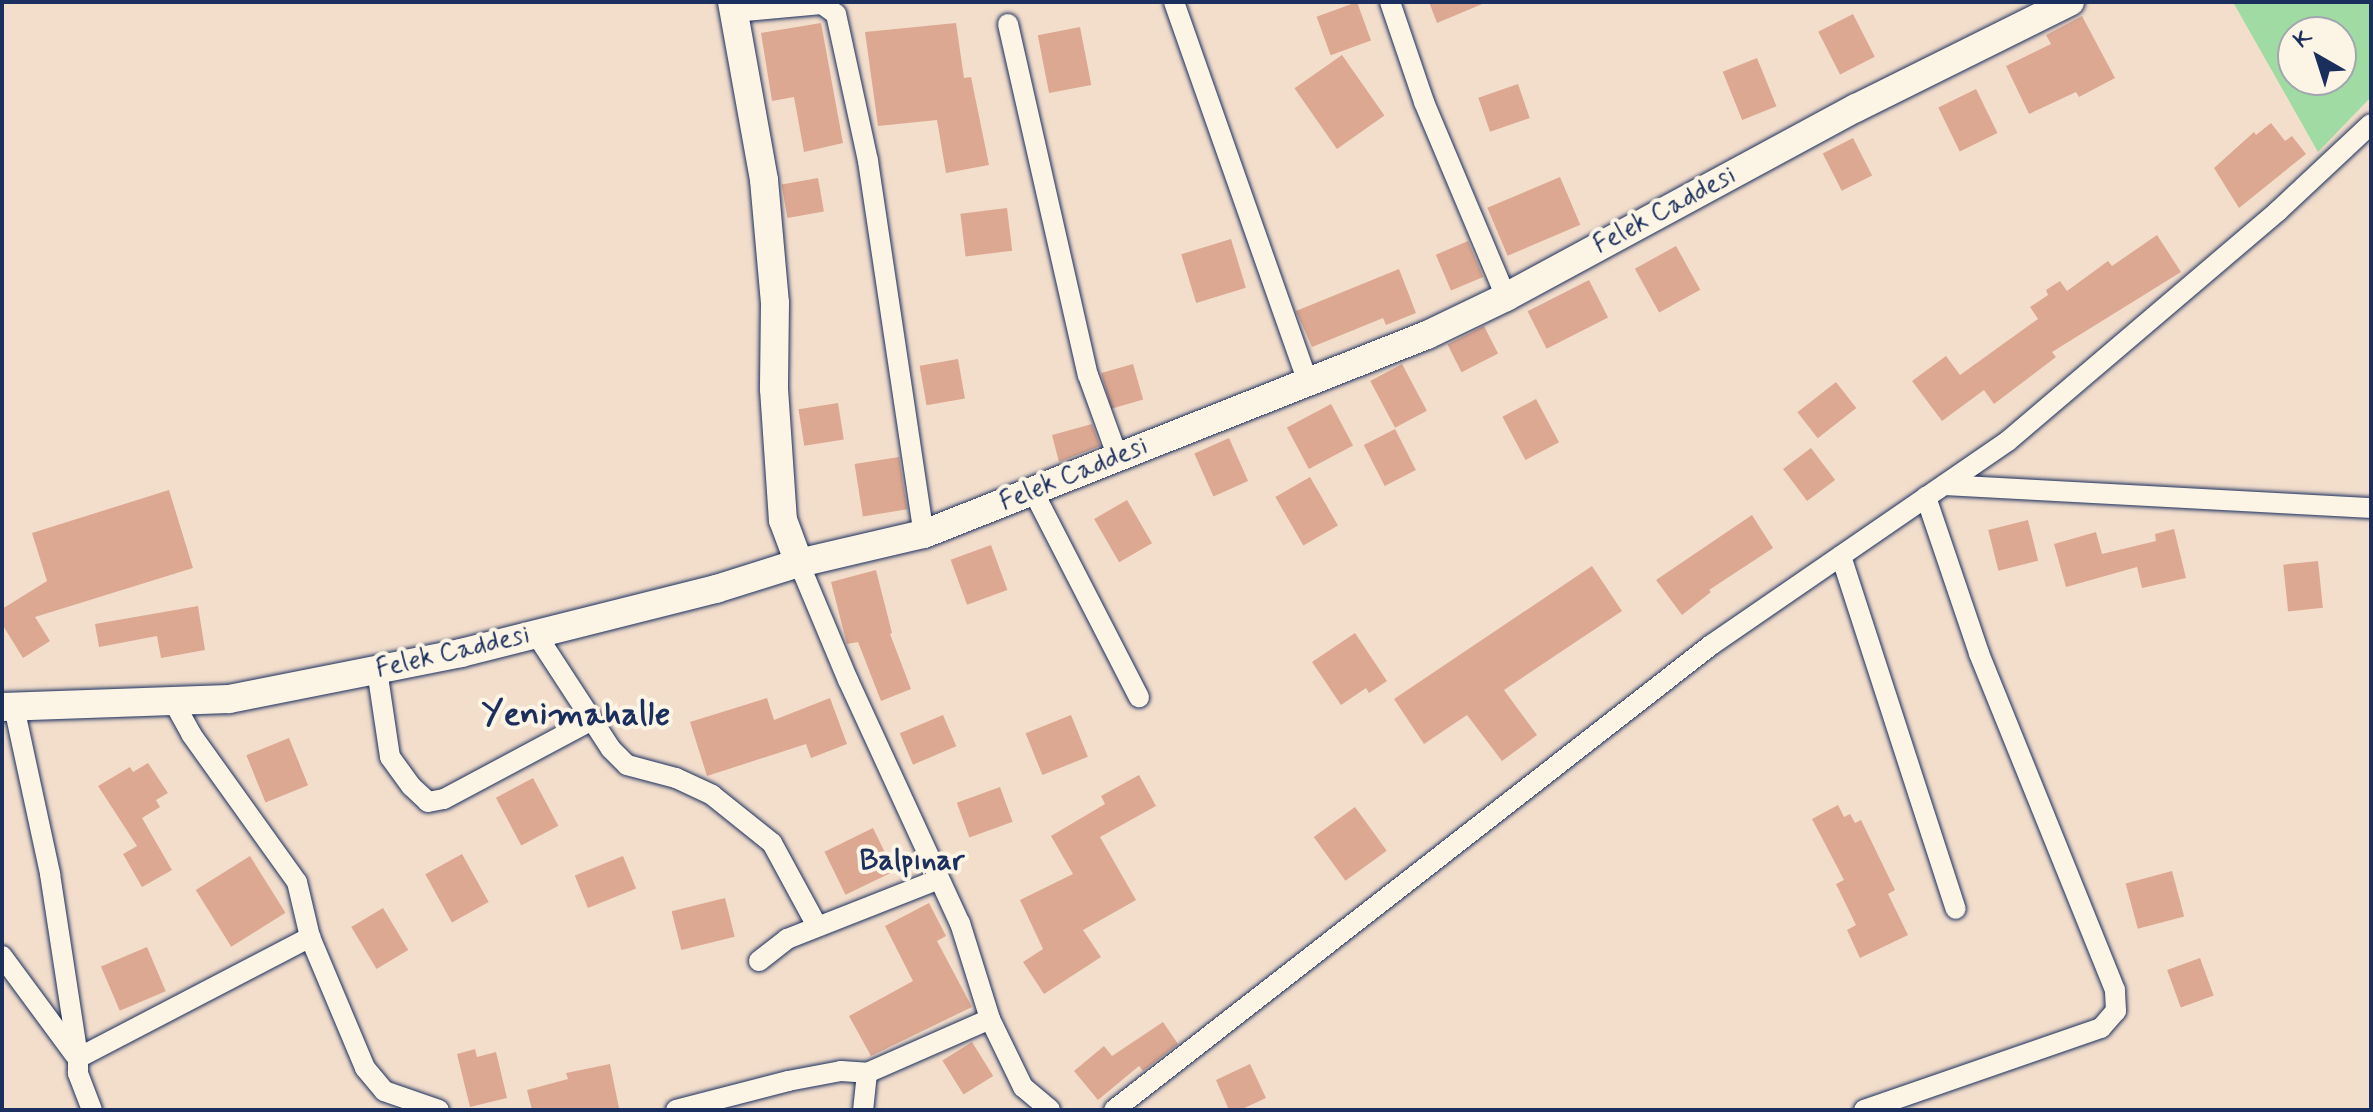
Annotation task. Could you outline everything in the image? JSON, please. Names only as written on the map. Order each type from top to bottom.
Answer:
[{"type":"street","points":[[1174,2],[1308,383]]},
{"type":"street","points":[[1390,2],[1424,102],[1506,297]]},
{"type":"street","points":[[924,534],[868,161],[836,14],[822,4],[733,7],[764,180],[775,303],[774,389],[783,520],[799,563],[960,923],[990,1019],[1023,1087],[1050,1110]]},
{"type":"street","name":"Felek Caddesi","points":[[8,707],[229,699],[536,634],[716,589],[799,563],[924,534],[1427,335],[1506,297],[1856,108],[2062,4]]},
{"type":"street","points":[[1008,24],[1088,375],[1118,458]]},
{"type":"street","points":[[1114,1110],[1711,645],[2008,441],[2278,211],[2371,124]]},
{"type":"street","points":[[1945,485],[2371,508]]},
{"type":"street","points":[[1033,491],[1139,697]]},
{"type":"street","points":[[1864,1110],[2101,1028],[2116,1011],[2115,990],[1979,653],[1926,497]]},
{"type":"street","points":[[1841,556],[1956,909]]},
{"type":"street","points":[[536,634],[590,721],[627,765],[676,778],[712,795],[772,843],[817,926]]},
{"type":"street","points":[[377,670],[390,757],[411,786],[428,802],[444,799],[590,721]]},
{"type":"street","points":[[173,701],[191,734],[297,882],[310,937],[365,1068],[384,1091],[439,1110]]},
{"type":"street","points":[[8,707],[50,874],[78,1073],[92,1110]]},
{"type":"street","points":[[759,961],[787,939],[939,879]]},
{"type":"street","points":[[78,1058],[310,937]]},
{"type":"street","points":[[2,956],[78,1058]]},
{"type":"street","points":[[676,1110],[788,1081],[841,1071],[867,1073],[990,1019]]},
{"type":"street","points":[[863,1110],[867,1073]]},
{"type":"green space","points":[[2233,2],[2371,2],[2371,97],[2318,152],[2286,96],[2357,96],[2357,16],[2277,16],[2277,80]]},
{"type":"building","points":[[1357,2],[1371,41],[1331,55],[1317,17]]},
{"type":"building","points":[[1429,2],[1487,2],[1437,23]]},
{"type":"building","points":[[1853,14],[1875,57],[1840,74],[1818,32]]},
{"type":"building","points":[[2082,16],[2115,78],[2079,97],[2076,92],[2029,114],[2006,66],[2051,44],[2046,35]]},
{"type":"building","points":[[821,23],[843,143],[804,152],[794,97],[772,101],[761,33]]},
{"type":"building","points":[[956,23],[964,78],[971,77],[989,165],[946,173],[937,120],[878,126],[865,32]]},
{"type":"building","points":[[1080,27],[1091,85],[1049,93],[1038,35]]},
{"type":"building","points":[[1342,55],[1384,116],[1337,149],[1294,88]]},
{"type":"building","points":[[1757,58],[1776,106],[1742,120],[1723,72]]},
{"type":"building","points":[[1518,84],[1530,118],[1490,132],[1478,98]]},
{"type":"building","points":[[1976,89],[1997,133],[1960,151],[1938,107]]},
{"type":"building","points":[[2271,123],[2285,141],[2292,136],[2306,154],[2239,208],[2214,168],[2254,132],[2256,135]]},
{"type":"building","points":[[1853,138],[1872,175],[1842,191],[1823,153]]},
{"type":"building","points":[[1560,177],[1580,225],[1508,256],[1487,208]]},
{"type":"building","points":[[818,178],[824,211],[787,218],[782,184]]},
{"type":"building","points":[[1007,208],[1012,251],[966,256],[960,214]]},
{"type":"building","points":[[2157,235],[2181,272],[2052,352],[2056,357],[1994,404],[1984,390],[1942,421],[1912,381],[1946,356],[1960,375],[2038,319],[2030,307],[2048,295],[2046,290],[2060,281],[2067,291],[2108,261],[2112,266]]},
{"type":"building","points":[[1231,239],[1246,288],[1196,303],[1181,254]]},
{"type":"building","points":[[1468,241],[1483,277],[1451,291],[1436,255]]},
{"type":"building","points":[[1676,246],[1700,290],[1659,313],[1635,269]]},
{"type":"building","points":[[1399,269],[1416,313],[1386,325],[1383,318],[1312,347],[1296,311]]},
{"type":"building","points":[[1589,280],[1608,317],[1547,349],[1528,311]]},
{"type":"building","points":[[1484,326],[1498,354],[1462,372],[1447,345]]},
{"type":"building","points":[[958,359],[965,398],[927,405],[920,366]]},
{"type":"building","points":[[1133,364],[1143,400],[1111,409],[1101,373]]},
{"type":"building","points":[[1402,364],[1427,411],[1395,428],[1370,381]]},
{"type":"building","points":[[1836,382],[1856,408],[1818,438],[1797,412]]},
{"type":"building","points":[[1536,399],[1559,442],[1525,460],[1502,417]]},
{"type":"building","points":[[838,403],[844,440],[804,446],[798,409]]},
{"type":"building","points":[[1331,404],[1353,445],[1309,469],[1287,427]]},
{"type":"building","points":[[1092,424],[1100,446],[1059,462],[1052,435]]},
{"type":"building","points":[[1395,429],[1416,470],[1385,486],[1364,445]]},
{"type":"building","points":[[1229,438],[1248,481],[1213,496],[1194,453]]},
{"type":"building","points":[[1811,448],[1835,480],[1807,501],[1783,469]]},
{"type":"building","points":[[899,457],[907,509],[863,516],[855,464]]},
{"type":"building","points":[[1310,477],[1338,525],[1303,545],[1275,497]]},
{"type":"building","points":[[169,490],[193,568],[35,617],[50,641],[23,658],[2,624],[2,609],[47,581],[32,533]]},
{"type":"building","points":[[1127,500],[1152,543],[1119,562],[1094,519]]},
{"type":"building","points":[[1752,515],[1773,548],[1709,590],[1711,592],[1682,615],[1656,580]]},
{"type":"building","points":[[2028,520],[2038,561],[1998,571],[1988,530]]},
{"type":"building","points":[[2174,529],[2186,578],[2142,588],[2137,567],[2066,587],[2054,544],[2096,532],[2102,554],[2156,541],[2155,534]]},
{"type":"building","points":[[991,545],[1007,590],[967,605],[951,560]]},
{"type":"building","points":[[2318,561],[2323,608],[2288,611],[2283,565]]},
{"type":"building","points":[[1592,566],[1622,611],[1504,690],[1537,735],[1502,761],[1467,715],[1424,744],[1394,699]]},
{"type":"building","points":[[876,570],[890,634],[911,689],[881,701],[858,642],[847,644],[831,582]]},
{"type":"building","points":[[198,606],[205,650],[161,658],[157,636],[99,647],[95,624]]},
{"type":"building","points":[[1355,633],[1387,681],[1369,693],[1366,688],[1341,705],[1312,662]]},
{"type":"building","points":[[767,698],[774,720],[830,698],[847,744],[811,758],[806,744],[707,776],[690,722]]},
{"type":"building","points":[[943,715],[956,746],[913,765],[900,733]]},
{"type":"building","points":[[1071,715],[1088,757],[1042,775],[1026,733]]},
{"type":"building","points":[[289,738],[308,785],[265,803],[246,755]]},
{"type":"building","points":[[148,763],[168,793],[156,800],[160,807],[142,818],[172,870],[142,887],[123,854],[137,846],[98,786],[130,767],[133,772]]},
{"type":"building","points":[[1139,775],[1156,806],[1100,837],[1136,900],[1083,930],[1101,957],[1044,994],[1023,962],[1043,949],[1020,900],[1073,874],[1051,836],[1105,804],[1101,796]]},
{"type":"building","points":[[533,778],[558,826],[521,845],[496,798]]},
{"type":"building","points":[[1000,787],[1013,822],[969,838],[957,803]]},
{"type":"building","points":[[1838,805],[1844,817],[1850,814],[1855,823],[1861,820],[1895,890],[1888,894],[1908,935],[1860,958],[1847,930],[1856,925],[1836,884],[1844,880],[1812,819]]},
{"type":"building","points":[[1355,807],[1387,851],[1345,881],[1314,837]]},
{"type":"building","points":[[873,828],[894,871],[846,895],[824,852]]},
{"type":"building","points":[[462,854],[489,902],[452,922],[425,874]]},
{"type":"building","points":[[250,856],[286,913],[231,947],[196,890]]},
{"type":"building","points":[[623,856],[636,888],[588,908],[575,875]]},
{"type":"building","points":[[2172,871],[2184,916],[2138,929],[2126,883]]},
{"type":"building","points":[[725,898],[735,937],[681,950],[672,911]]},
{"type":"building","points":[[929,903],[946,936],[937,941],[972,1007],[871,1056],[849,1016],[913,981],[885,926]]},
{"type":"building","points":[[383,908],[408,950],[377,969],[351,927]]},
{"type":"building","points":[[147,947],[166,991],[120,1011],[101,967]]},
{"type":"building","points":[[2200,958],[2214,996],[2181,1008],[2167,970]]},
{"type":"building","points":[[1163,1022],[1178,1044],[1143,1071],[1139,1066],[1098,1100],[1074,1071],[1104,1046],[1112,1056]]},
{"type":"building","points":[[972,1042],[993,1076],[964,1094],[942,1061]]},
{"type":"building","points":[[475,1049],[477,1057],[496,1052],[507,1098],[470,1107],[457,1054]]},
{"type":"building","points":[[610,1064],[619,1108],[532,1110],[527,1090],[568,1079],[566,1073]]},
{"type":"building","points":[[1250,1064],[1266,1098],[1240,1110],[1229,1110],[1216,1080]]},
{"type":"district","name":"Yenimahalle","points":[[576,715]]},
{"type":"district","name":"Balpınar","points":[[912,861]]}]
